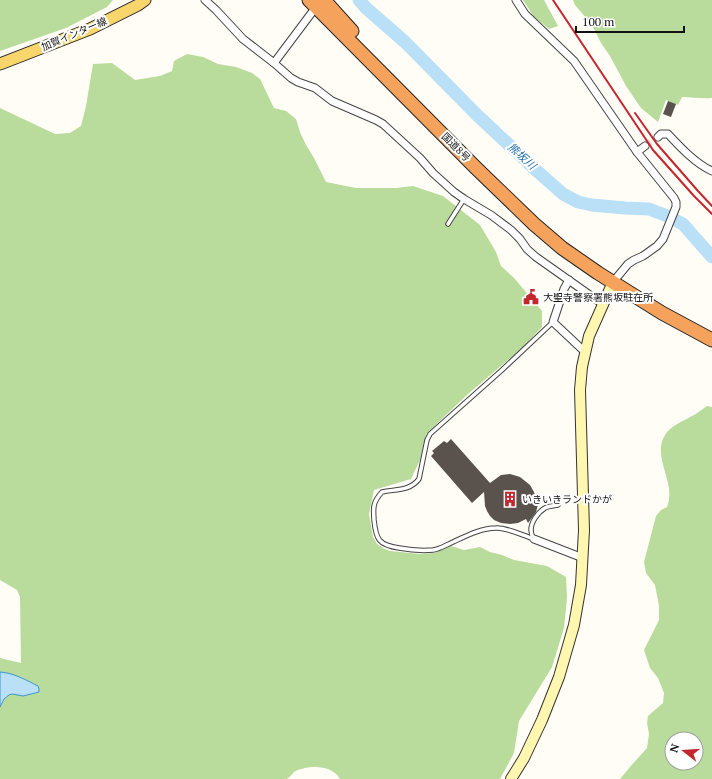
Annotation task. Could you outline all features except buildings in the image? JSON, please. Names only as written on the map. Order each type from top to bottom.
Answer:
[{"type":"highway","name":"国道8号","points":[[317,2],[476,168],[534,224],[562,248],[598,274],[662,313],[712,340]]},
{"type":"main road","name":"加賀インター線","points":[[0,64],[90,29],[145,0]]},
{"type":"street","points":[[205,0],[243,39],[291,78],[315,88],[332,101],[383,124],[454,192],[511,230],[536,257],[604,305]]},
{"type":"street","points":[[511,779],[524,758],[542,720],[558,677],[574,625],[581,585],[584,530],[580,390],[585,352],[590,336],[613,282],[628,264],[657,246],[663,239],[676,207],[674,198],[637,152],[574,61],[525,14],[516,0]]},
{"type":"street","points":[[274,63],[317,2]]},
{"type":"street","points":[[658,137],[661,134],[668,134],[688,154],[712,171]]},
{"type":"street","points":[[637,152],[645,146]]},
{"type":"street","points":[[569,280],[564,289],[553,322],[585,352]]},
{"type":"street","points":[[534,539],[583,558]]},
{"type":"lane","points":[[448,224],[464,199]]},
{"type":"lane","points":[[534,539],[498,527],[488,528],[433,550],[390,547],[379,540],[376,533],[374,506],[382,492],[410,487],[415,484],[419,479],[427,440],[430,434],[553,322]]},
{"type":"lane","points":[[534,539],[530,528],[534,519],[539,512],[546,507],[558,505]]},
{"type":"green space","points":[[0,0],[113,0],[107,7],[66,28],[0,51]]},
{"type":"green space","points":[[523,0],[544,0],[558,26],[549,29],[534,17]]},
{"type":"green space","points":[[573,0],[712,0],[712,98],[682,97],[678,105],[666,100],[658,122],[641,108],[626,86],[592,25],[575,5]]},
{"type":"green space","points":[[187,54],[203,57],[218,64],[236,67],[252,73],[260,79],[274,108],[286,111],[296,119],[306,145],[326,182],[356,188],[396,188],[413,186],[443,196],[480,225],[496,252],[501,266],[514,278],[542,311],[542,327],[521,349],[468,394],[426,434],[420,460],[411,479],[374,490],[369,514],[373,537],[377,544],[390,551],[420,554],[434,553],[451,546],[464,550],[480,547],[514,560],[547,566],[566,577],[567,598],[564,628],[552,667],[519,721],[514,753],[500,779],[340,779],[336,774],[325,768],[312,767],[294,772],[287,779],[0,779],[0,658],[21,663],[20,597],[17,590],[0,580],[0,108],[55,134],[70,133],[81,126],[93,64],[112,63],[135,80],[160,76],[172,71],[174,61]]},
{"type":"green space","points":[[707,406],[712,407],[712,779],[620,779],[647,748],[649,734],[647,723],[648,716],[663,703],[664,693],[658,678],[650,668],[644,650],[659,620],[659,606],[655,585],[646,573],[644,562],[656,516],[661,510],[667,507],[669,500],[668,481],[661,456],[661,447],[663,439],[668,431],[677,424],[696,414]]},
{"type":"water","points":[[0,672],[15,675],[38,686],[39,692],[23,696],[12,694],[9,695],[4,699],[0,707]]},
{"type":"waterway","name":"熊坂川","points":[[359,0],[405,42],[477,115],[563,194],[578,202],[592,205],[649,209],[665,215],[683,224],[712,257]]},
{"type":"tunnel","points":[[645,146],[658,137]]},
{"type":"railway","points":[[553,0],[653,150],[712,214]]},
{"type":"railway","points":[[635,113],[657,144],[712,206]]},
{"type":"place","name":"大聖寺警察署熊坂駐在所","points":[[531,297]]},
{"type":"place","name":"いきいきランドかが","points":[[510,499]]}]
